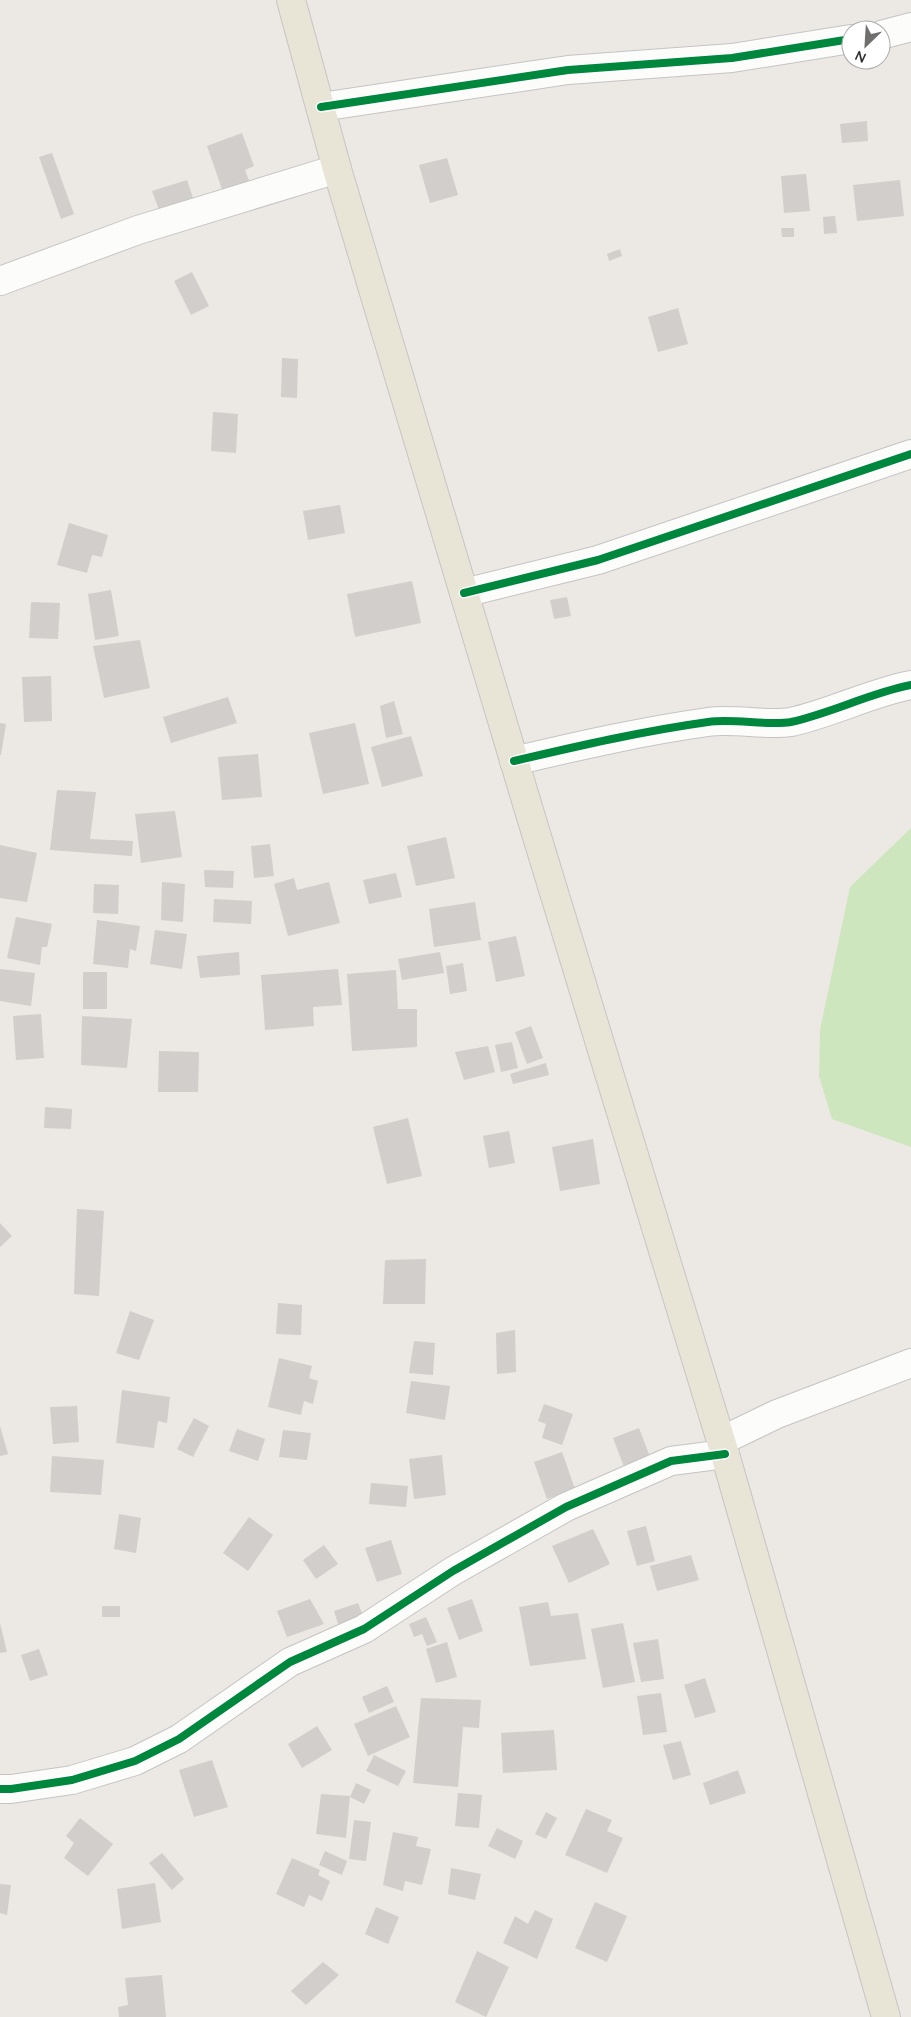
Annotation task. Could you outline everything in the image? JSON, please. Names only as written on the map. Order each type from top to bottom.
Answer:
[{"type":"main road","points":[[290,0],[337,169],[723,1447],[886,2017]]},
{"type":"street","points":[[891,32],[911,27]]},
{"type":"street","points":[[321,107],[568,70],[732,58],[841,42]]},
{"type":"street","points":[[0,281],[138,230],[337,169]]},
{"type":"street","points":[[464,592],[598,560],[911,454]]},
{"type":"street","points":[[514,760],[634,734],[710,721],[790,722],[852,703],[884,690],[911,685]]},
{"type":"street","points":[[0,1789],[72,1780],[136,1761],[179,1739],[290,1662],[364,1629],[453,1571],[566,1507],[670,1461],[723,1447],[777,1414],[911,1363]]},
{"type":"green space","points":[[911,828],[911,1147],[832,1119],[819,1076],[820,1030],[850,887]]},
{"type":"building","points":[[867,121],[868,141],[842,143],[840,124]]},
{"type":"building","points":[[242,133],[254,166],[245,170],[251,186],[224,195],[207,146]]},
{"type":"building","points":[[52,153],[74,214],[61,219],[39,157]]},
{"type":"building","points":[[447,158],[458,195],[430,203],[419,165]]},
{"type":"building","points":[[806,174],[810,211],[784,213],[781,176]]},
{"type":"building","points":[[187,180],[195,204],[161,215],[152,191]]},
{"type":"building","points":[[900,180],[904,216],[857,221],[853,185]]},
{"type":"building","points":[[835,216],[837,233],[824,234],[823,217]]},
{"type":"building","points":[[781,228],[794,228],[794,237],[782,237]]},
{"type":"building","points":[[620,249],[622,256],[609,261],[607,254]]},
{"type":"building","points":[[192,272],[209,306],[191,315],[174,281]]},
{"type":"building","points":[[678,308],[688,344],[658,352],[648,317]]},
{"type":"building","points":[[282,358],[298,359],[297,398],[281,397]]},
{"type":"building","points":[[213,412],[238,414],[236,453],[211,451]]},
{"type":"building","points":[[340,505],[345,533],[308,540],[303,511]]},
{"type":"building","points":[[69,523],[108,535],[102,557],[92,555],[87,573],[57,565]]},
{"type":"building","points":[[412,581],[421,623],[355,637],[347,594]]},
{"type":"building","points":[[111,590],[119,636],[95,640],[88,594]]},
{"type":"building","points":[[567,597],[571,616],[554,619],[550,600]]},
{"type":"building","points":[[31,602],[60,603],[58,639],[29,638]]},
{"type":"building","points":[[140,640],[150,688],[104,698],[93,646]]},
{"type":"building","points":[[51,676],[52,721],[24,722],[22,677]]},
{"type":"building","points":[[228,697],[237,723],[171,743],[163,717]]},
{"type":"building","points":[[394,701],[403,734],[386,738],[380,706]]},
{"type":"building","points":[[0,723],[6,724],[1,755],[0,755]]},
{"type":"building","points":[[355,723],[369,784],[323,794],[309,733]]},
{"type":"building","points":[[411,736],[423,776],[382,787],[371,747]]},
{"type":"building","points":[[258,754],[262,797],[222,800],[218,757]]},
{"type":"building","points":[[57,790],[96,792],[90,839],[133,841],[132,856],[50,850]]},
{"type":"building","points":[[175,811],[182,857],[141,863],[135,814]]},
{"type":"building","points":[[446,837],[455,878],[416,886],[407,846]]},
{"type":"building","points":[[270,844],[274,876],[254,878],[251,846]]},
{"type":"building","points":[[0,845],[37,853],[27,902],[0,898]]},
{"type":"building","points":[[204,870],[234,871],[233,888],[205,887]]},
{"type":"building","points":[[396,873],[402,897],[369,904],[363,880]]},
{"type":"building","points":[[294,878],[297,890],[329,882],[340,923],[288,936],[274,884]]},
{"type":"building","points":[[162,882],[185,884],[183,922],[161,920]]},
{"type":"building","points":[[94,884],[119,885],[118,914],[93,913]]},
{"type":"building","points":[[214,899],[252,901],[251,924],[213,922]]},
{"type":"building","points":[[475,902],[481,940],[434,947],[429,909]]},
{"type":"building","points":[[16,917],[52,924],[47,947],[42,947],[40,965],[7,958]]},
{"type":"building","points":[[97,920],[140,926],[136,951],[130,949],[128,968],[93,964]]},
{"type":"building","points":[[155,930],[187,934],[182,969],[150,964]]},
{"type":"building","points":[[516,936],[525,976],[496,982],[488,942]]},
{"type":"building","points":[[239,952],[240,975],[200,978],[197,956]]},
{"type":"building","points":[[440,952],[444,973],[402,980],[398,959]]},
{"type":"building","points":[[463,963],[467,991],[450,994],[446,966]]},
{"type":"building","points":[[0,969],[35,973],[31,1006],[0,1001]]},
{"type":"building","points":[[338,969],[342,1005],[313,1007],[314,1026],[265,1030],[261,975]]},
{"type":"building","points":[[396,970],[398,1009],[417,1009],[417,1047],[352,1051],[347,974]]},
{"type":"building","points":[[83,972],[107,972],[107,1009],[83,1009]]},
{"type":"building","points":[[41,1014],[44,1058],[16,1060],[13,1016]]},
{"type":"building","points":[[82,1016],[132,1019],[127,1068],[81,1065]]},
{"type":"building","points":[[531,1026],[543,1058],[527,1064],[515,1032]]},
{"type":"building","points":[[512,1042],[518,1068],[501,1072],[495,1045]]},
{"type":"building","points":[[488,1046],[495,1072],[464,1080],[455,1052]]},
{"type":"building","points":[[159,1051],[199,1052],[198,1092],[158,1092]]},
{"type":"building","points":[[546,1063],[549,1075],[513,1084],[510,1074]]},
{"type":"building","points":[[45,1107],[72,1109],[71,1129],[44,1128]]},
{"type":"building","points":[[408,1118],[422,1176],[387,1184],[373,1127]]},
{"type":"building","points":[[509,1131],[515,1163],[489,1168],[483,1136]]},
{"type":"building","points":[[593,1139],[600,1184],[560,1191],[552,1147]]},
{"type":"building","points":[[77,1209],[104,1211],[99,1296],[74,1294]]},
{"type":"building","points":[[0,1223],[12,1236],[0,1247]]},
{"type":"building","points":[[426,1259],[425,1304],[383,1304],[385,1260]]},
{"type":"building","points":[[278,1303],[302,1305],[301,1335],[276,1334]]},
{"type":"building","points":[[130,1311],[154,1320],[139,1360],[116,1353]]},
{"type":"building","points":[[515,1330],[516,1372],[497,1374],[496,1333]]},
{"type":"building","points":[[414,1341],[435,1343],[433,1375],[409,1373]]},
{"type":"building","points":[[279,1358],[312,1366],[309,1378],[318,1381],[313,1404],[304,1401],[301,1415],[268,1407]]},
{"type":"building","points":[[411,1381],[450,1386],[445,1420],[406,1413]]},
{"type":"building","points":[[122,1390],[170,1397],[167,1423],[158,1421],[154,1448],[116,1443]]},
{"type":"building","points":[[544,1404],[573,1414],[562,1445],[542,1438],[546,1424],[538,1421]]},
{"type":"building","points":[[77,1406],[79,1442],[53,1444],[50,1407]]},
{"type":"building","points":[[194,1418],[209,1426],[193,1457],[177,1449]]},
{"type":"building","points":[[0,1426],[8,1454],[0,1456]]},
{"type":"building","points":[[639,1428],[650,1457],[624,1467],[613,1438]]},
{"type":"building","points":[[237,1429],[265,1439],[258,1461],[229,1451]]},
{"type":"building","points":[[283,1430],[311,1433],[307,1460],[279,1457]]},
{"type":"building","points":[[562,1452],[575,1489],[547,1499],[534,1462]]},
{"type":"building","points":[[442,1455],[446,1495],[414,1499],[409,1459]]},
{"type":"building","points":[[52,1456],[104,1460],[101,1495],[50,1492]]},
{"type":"building","points":[[371,1483],[408,1486],[406,1507],[369,1504]]},
{"type":"building","points":[[119,1514],[141,1518],[136,1553],[114,1549]]},
{"type":"building","points":[[249,1517],[273,1535],[248,1571],[223,1553]]},
{"type":"building","points":[[646,1526],[655,1561],[637,1566],[627,1531]]},
{"type":"building","points":[[593,1529],[610,1564],[569,1583],[552,1546]]},
{"type":"building","points":[[391,1540],[402,1574],[377,1582],[365,1548]]},
{"type":"building","points":[[324,1545],[338,1564],[316,1579],[303,1560]]},
{"type":"building","points":[[691,1555],[699,1580],[657,1591],[650,1566]]},
{"type":"building","points":[[310,1599],[324,1624],[287,1637],[277,1611]]},
{"type":"building","points":[[472,1599],[483,1631],[459,1640],[447,1608]]},
{"type":"building","points":[[548,1602],[551,1616],[578,1613],[586,1659],[530,1666],[519,1607]]},
{"type":"building","points":[[358,1603],[364,1618],[339,1627],[334,1611]]},
{"type":"building","points":[[102,1606],[120,1606],[120,1617],[102,1617]]},
{"type":"building","points":[[426,1617],[437,1642],[427,1646],[422,1634],[414,1637],[409,1624]]},
{"type":"building","points":[[0,1623],[7,1652],[0,1653]]},
{"type":"building","points":[[623,1623],[635,1682],[603,1688],[591,1629]]},
{"type":"building","points":[[658,1639],[664,1679],[641,1682],[633,1643]]},
{"type":"building","points":[[447,1642],[457,1677],[436,1683],[426,1649]]},
{"type":"building","points":[[39,1649],[48,1675],[30,1681],[21,1655]]},
{"type":"building","points":[[705,1678],[716,1712],[695,1718],[684,1685]]},
{"type":"building","points":[[387,1686],[394,1702],[369,1713],[362,1697]]},
{"type":"building","points":[[661,1693],[667,1732],[643,1735],[637,1696]]},
{"type":"building","points":[[421,1698],[481,1700],[479,1728],[463,1727],[458,1787],[413,1783]]},
{"type":"building","points":[[396,1706],[410,1737],[368,1756],[354,1724]]},
{"type":"building","points":[[317,1726],[332,1750],[302,1768],[288,1744]]},
{"type":"building","points":[[554,1730],[557,1770],[503,1773],[501,1733]]},
{"type":"building","points":[[681,1741],[691,1775],[673,1780],[663,1745]]},
{"type":"building","points":[[374,1755],[406,1771],[398,1786],[366,1771]]},
{"type":"building","points":[[212,1760],[228,1807],[194,1817],[179,1770]]},
{"type":"building","points":[[738,1770],[746,1793],[710,1805],[703,1783]]},
{"type":"building","points":[[356,1783],[371,1790],[364,1804],[350,1797]]},
{"type":"building","points":[[458,1793],[482,1795],[479,1828],[455,1826]]},
{"type":"building","points":[[321,1794],[350,1796],[346,1838],[316,1834]]},
{"type":"building","points":[[586,1809],[612,1820],[607,1831],[623,1838],[607,1873],[565,1855]]},
{"type":"building","points":[[546,1812],[557,1818],[546,1839],[535,1834]]},
{"type":"building","points":[[80,1818],[113,1844],[88,1876],[64,1858],[74,1843],[66,1836]]},
{"type":"building","points":[[354,1820],[371,1822],[366,1861],[349,1859]]},
{"type":"building","points":[[497,1828],[523,1841],[515,1859],[488,1846]]},
{"type":"building","points":[[393,1832],[418,1837],[416,1846],[431,1849],[422,1885],[405,1881],[403,1891],[383,1885]]},
{"type":"building","points":[[325,1851],[347,1861],[342,1875],[319,1865]]},
{"type":"building","points":[[162,1853],[184,1879],[172,1890],[149,1863]]},
{"type":"building","points":[[292,1858],[320,1870],[318,1875],[330,1881],[322,1901],[309,1895],[304,1907],[276,1894]]},
{"type":"building","points":[[451,1868],[481,1874],[475,1900],[448,1894]]},
{"type":"building","points":[[155,1883],[161,1922],[122,1929],[117,1889]]},
{"type":"building","points":[[0,1884],[11,1885],[7,1915],[0,1913]]},
{"type":"building","points":[[595,1902],[627,1916],[607,1962],[575,1948]]},
{"type":"building","points":[[376,1907],[399,1917],[388,1944],[365,1934]]},
{"type":"building","points":[[535,1910],[553,1919],[537,1959],[503,1943],[515,1916],[528,1924]]},
{"type":"building","points":[[477,1951],[509,1967],[486,2017],[455,2002]]},
{"type":"building","points":[[323,1962],[339,1975],[306,2005],[291,1991]]},
{"type":"building","points":[[162,1975],[166,2017],[119,2017],[118,2007],[128,2005],[125,1978]]},
{"type":"cycle path","points":[[321,107],[568,70],[732,58],[841,41]]},
{"type":"cycle path","points":[[464,593],[598,560],[911,454]]},
{"type":"cycle path","points":[[514,761],[635,734],[708,722],[791,722],[911,685]]},
{"type":"cycle path","points":[[0,1789],[72,1780],[135,1761],[179,1739],[290,1662],[364,1629],[453,1571],[566,1507],[671,1461],[725,1454]]}]
